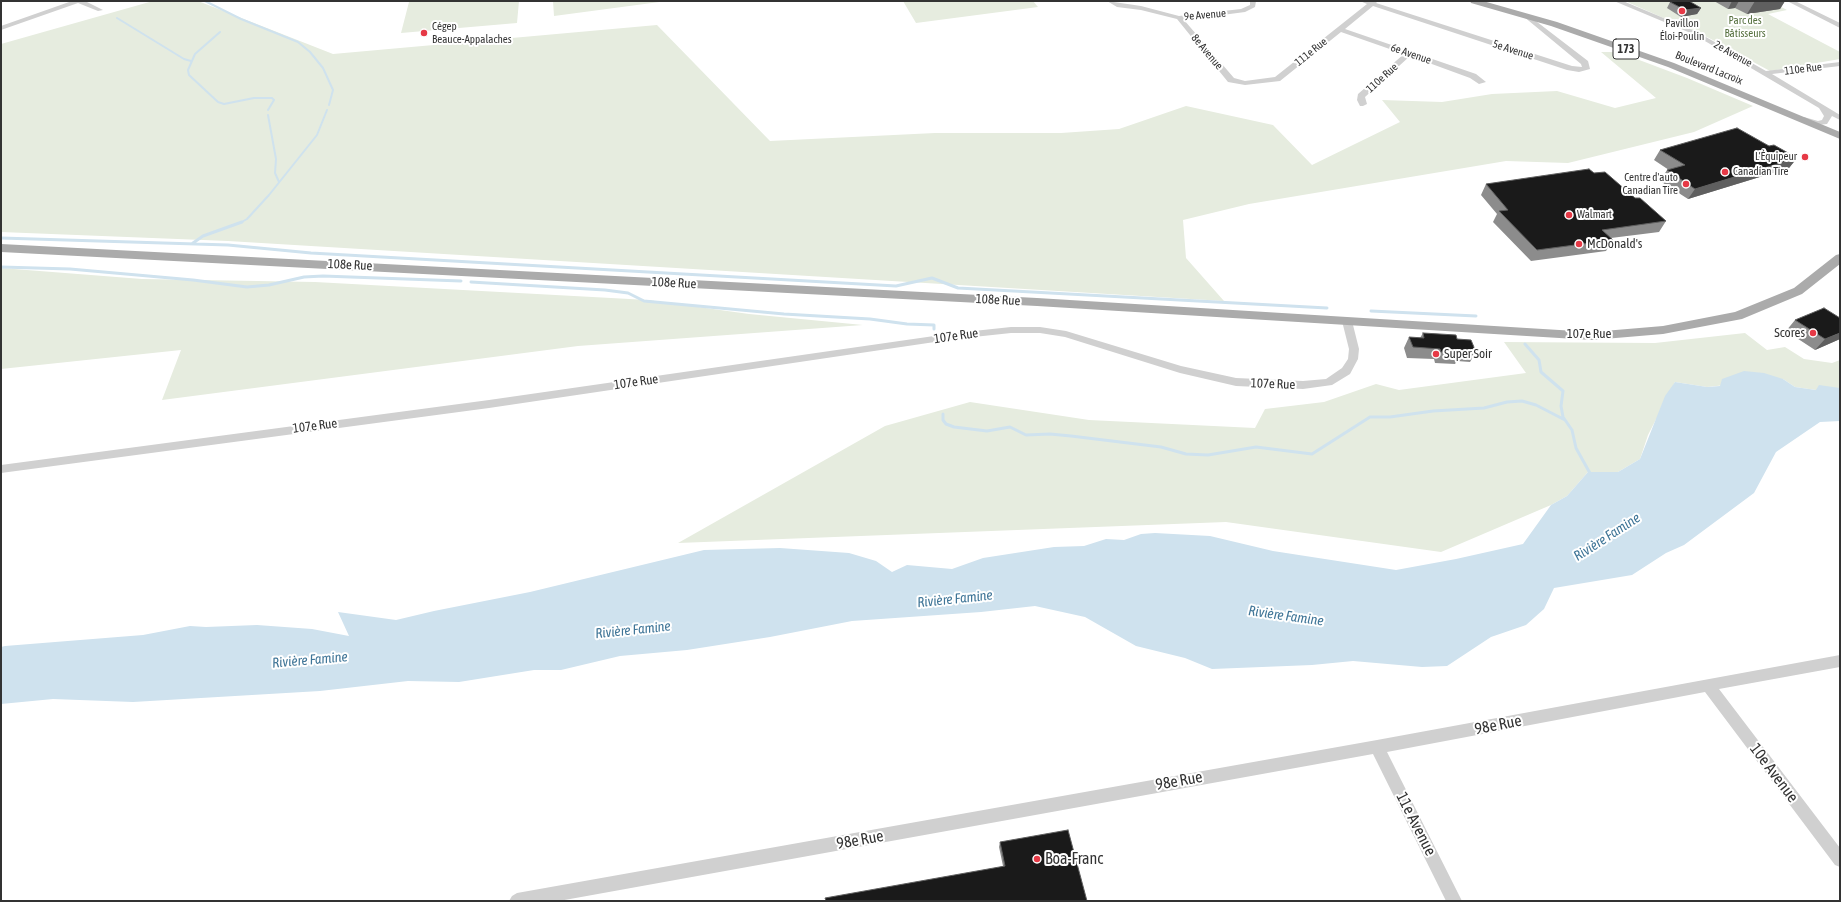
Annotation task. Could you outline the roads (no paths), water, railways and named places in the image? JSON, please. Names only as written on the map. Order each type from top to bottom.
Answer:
[{"type":"main road","name":"Boulevard Lacroix","points":[[1474,1],[1617,45],[1671,65],[1840,136]]},
{"type":"main road","name":"Boulevard Lacroix","points":[[1775,108],[1840,141]]},
{"type":"main road","name":"108e Rue","points":[[1,248],[1037,302],[1347,321]]},
{"type":"main road","name":"107e Rue","points":[[1347,321],[1592,336],[1663,330],[1725,319],[1779,300],[1805,286],[1840,258]]},
{"type":"street","points":[[1,28],[78,1],[100,10]]},
{"type":"street","name":"9e Avenue","points":[[1110,1],[1119,6],[1155,11],[1179,18],[1243,11],[1253,3]]},
{"type":"street","name":"5e Avenue","points":[[1363,1],[1373,2],[1570,68],[1579,70],[1586,69],[1585,63],[1526,16]]},
{"type":"street","name":"2e Avenue","points":[[1617,1],[1694,33],[1840,118]]},
{"type":"street","points":[[1790,1],[1840,26]]},
{"type":"street","name":"111e Rue","points":[[1238,83],[1277,79],[1373,2]]},
{"type":"street","name":"8e Avenue","points":[[1179,18],[1227,76],[1231,80],[1238,83]]},
{"type":"street","name":"6e Avenue","points":[[1339,29],[1473,76],[1482,82]]},
{"type":"street","name":"110e Rue","points":[[1363,104],[1361,96],[1409,54]]},
{"type":"street","name":"110e Rue","points":[[1765,73],[1840,64]]},
{"type":"street","points":[[1796,117],[1813,122],[1824,122],[1828,116],[1822,108]]},
{"type":"street","name":"107e Rue","points":[[1,469],[482,405],[955,336],[1011,330],[1040,330],[1066,334],[1180,369],[1236,382],[1303,385],[1328,382],[1346,371],[1353,359],[1354,349],[1347,321]]},
{"type":"street","name":"98e Rue","points":[[518,901],[1377,747],[1840,661]]},
{"type":"street","name":"10e Avenue","points":[[1708,685],[1840,860]]},
{"type":"street","name":"11e Avenue","points":[[1377,747],[1454,901]]},
{"type":"water","name":"Rivière Famine","points":[[1744,371],[1764,373],[1783,379],[1795,387],[1816,390],[1819,385],[1840,388],[1840,421],[1820,422],[1776,452],[1754,493],[1684,545],[1666,553],[1632,575],[1554,588],[1544,609],[1526,625],[1491,637],[1447,666],[1422,667],[1353,661],[1312,665],[1212,669],[1185,658],[1136,646],[1085,617],[1035,606],[981,612],[852,621],[770,637],[687,650],[620,656],[561,670],[534,670],[459,682],[408,681],[320,691],[133,702],[53,699],[1,704],[1,647],[5,646],[143,635],[190,626],[206,627],[257,625],[312,629],[349,636],[338,612],[396,620],[530,592],[704,550],[780,548],[849,553],[876,561],[892,572],[907,565],[952,569],[983,558],[1054,547],[1084,546],[1106,539],[1124,540],[1141,534],[1155,533],[1210,536],[1273,551],[1396,570],[1456,559],[1523,544],[1551,505],[1567,496],[1588,472],[1618,472],[1640,459],[1665,396],[1675,382],[1707,387],[1720,386],[1722,379]]},
{"type":"waterway","points":[[205,1],[241,19],[298,42],[310,52],[323,68],[333,90],[329,105]]},
{"type":"waterway","points":[[117,18],[184,59],[191,61]]},
{"type":"waterway","points":[[220,32],[195,54],[188,70],[189,75],[218,102],[224,104],[254,98],[272,98],[274,100],[268,110]]},
{"type":"waterway","points":[[241,222],[247,219],[269,195],[317,135],[327,110]]},
{"type":"waterway","points":[[268,115],[276,159],[275,173],[279,182]]},
{"type":"waterway","points":[[193,243],[203,236],[241,222]]},
{"type":"waterway","points":[[1,238],[228,245],[311,253],[896,286],[932,278],[958,288],[1327,308]]},
{"type":"waterway","points":[[1,267],[70,269],[193,280],[247,287],[269,285],[304,277],[323,276],[461,281]]},
{"type":"waterway","points":[[471,282],[605,290],[628,293],[644,301],[784,314],[870,319],[907,324],[934,325],[934,329]]},
{"type":"waterway","points":[[1371,311],[1476,316]]},
{"type":"waterway","points":[[1525,344],[1539,360],[1541,372],[1563,391],[1561,406],[1563,417],[1572,430],[1576,448],[1591,475]]},
{"type":"waterway","points":[[943,414],[943,420],[946,424],[954,427],[987,431],[1010,427],[1026,435],[1050,434],[1071,436],[1161,447],[1186,454],[1208,455],[1256,447],[1312,454],[1370,417],[1390,417],[1433,411],[1484,408],[1507,402],[1522,401],[1536,405],[1565,420]]},
{"type":"place","name":"Pavillon Éloi-Poulin","points":[[1682,11]]},
{"type":"place","name":"Cégep Beauce-Appalaches","points":[[424,33]]},
{"type":"place","name":"L'Équipeur","points":[[1805,157]]},
{"type":"place","name":"Canadian Tire","points":[[1725,172]]},
{"type":"place","name":"Centre d'auto Canadian Tire","points":[[1686,184]]},
{"type":"place","name":"Walmart","points":[[1569,215]]},
{"type":"place","name":"McDonald's","points":[[1579,244]]},
{"type":"place","name":"Scores","points":[[1813,333]]},
{"type":"place","name":"Super Soir","points":[[1436,354]]},
{"type":"place","name":"Boa-Franc","points":[[1037,859]]},
{"type":"park label","name":"Parc des Bâtisseurs","points":[[1745,27]]}]
